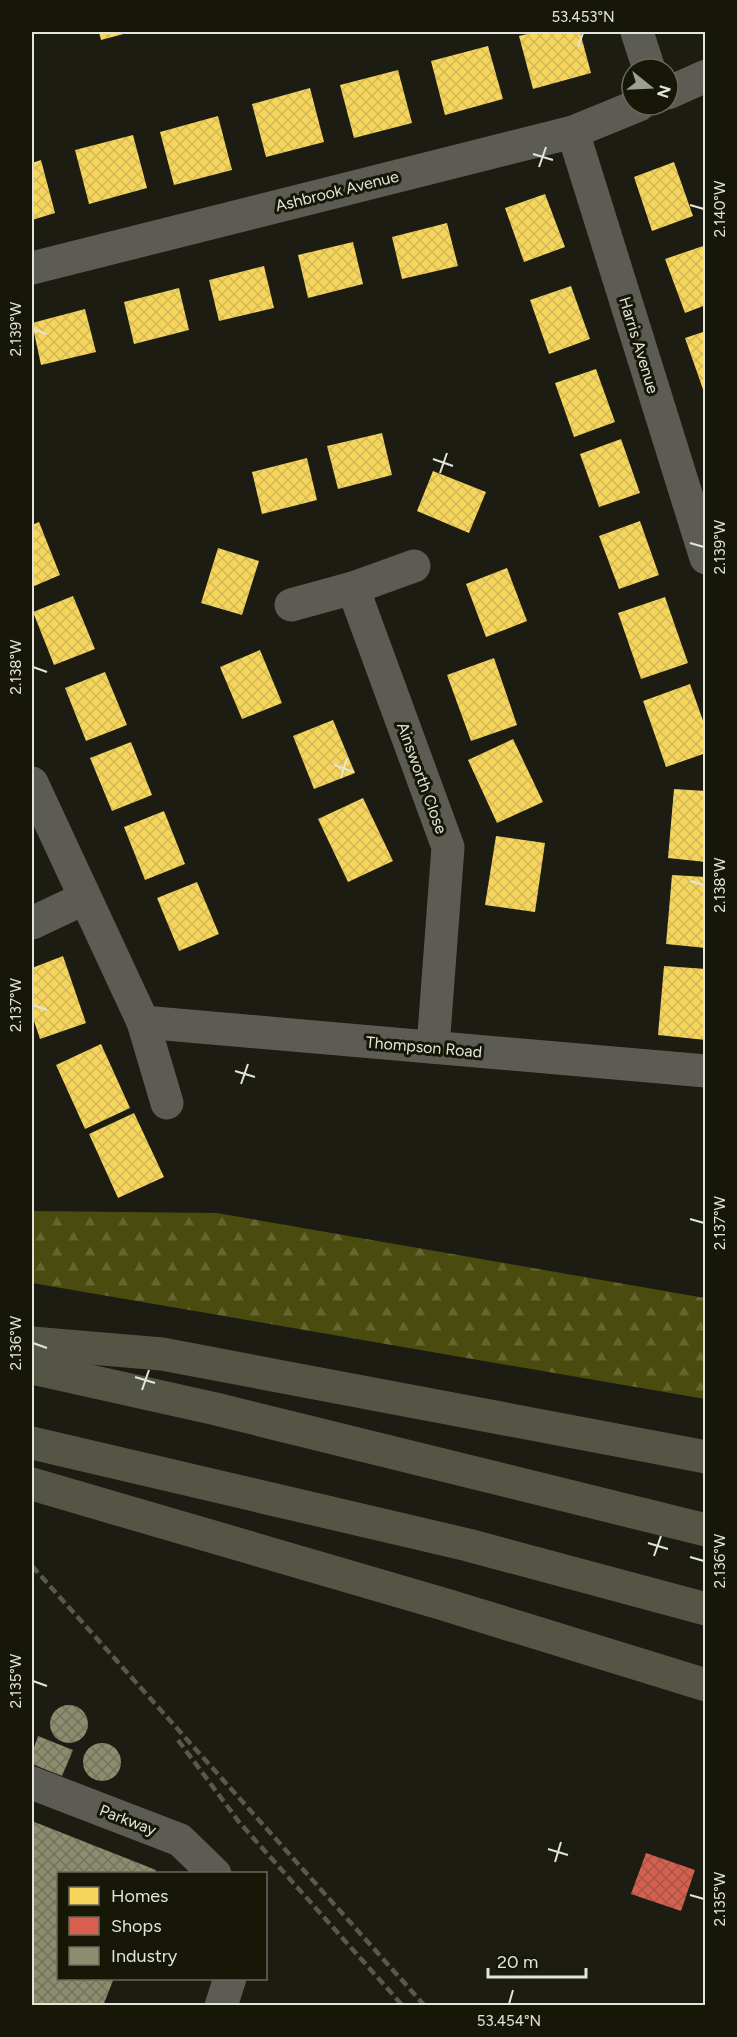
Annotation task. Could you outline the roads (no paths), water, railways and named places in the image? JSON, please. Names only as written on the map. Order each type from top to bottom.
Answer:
[{"type":"highway","points":[[32,1343],[162,1354],[705,1457]]},
{"type":"highway","points":[[32,1368],[216,1409],[705,1530]]},
{"type":"highway","points":[[32,1443],[468,1545],[705,1609]]},
{"type":"highway","points":[[32,1484],[443,1604],[705,1685]]},
{"type":"street","points":[[637,32],[645,57]]},
{"type":"street","points":[[680,87],[705,76]]},
{"type":"street","name":"Ashbrook Avenue","points":[[32,268],[573,132],[620,113]]},
{"type":"street","name":"Harris Avenue","points":[[573,132],[705,558]]},
{"type":"street","points":[[291,604],[353,588],[414,566]]},
{"type":"street","name":"Ainsworth Close","points":[[353,588],[448,847],[434,1047]]},
{"type":"street","points":[[32,783],[143,1022],[167,1102]]},
{"type":"street","points":[[32,923],[85,898]]},
{"type":"street","name":"Thompson Road","points":[[143,1022],[705,1071]]},
{"type":"street","name":"Parkway","points":[[32,1783],[180,1840],[213,1872]]},
{"type":"street","points":[[221,2006],[229,1980]]},
{"type":"railway","points":[[32,1566],[425,2006]]},
{"type":"railway","points":[[178,1740],[239,1822],[403,2006]]}]
